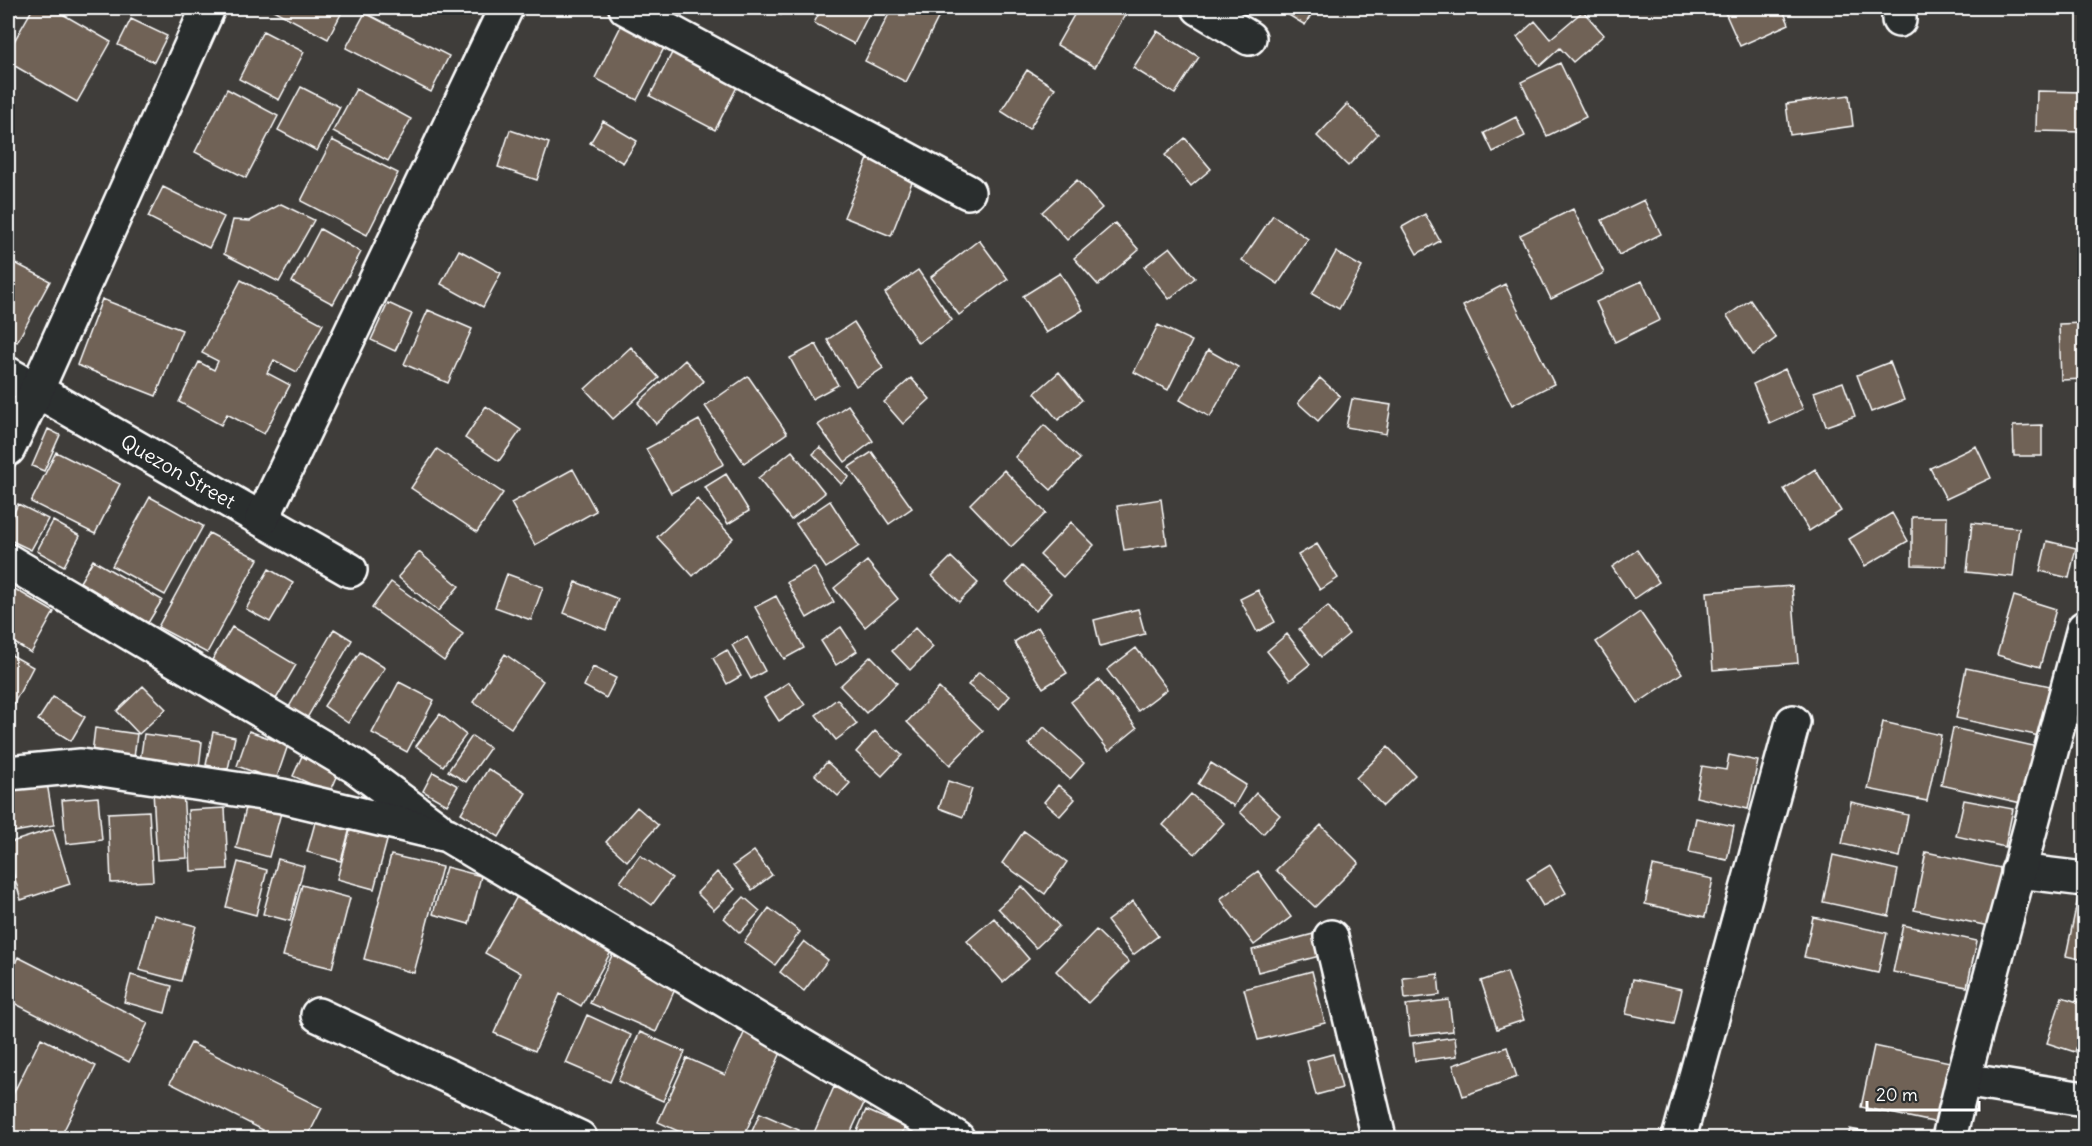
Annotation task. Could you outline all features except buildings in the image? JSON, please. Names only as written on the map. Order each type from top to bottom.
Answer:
[{"type":"street","points":[[8,449],[208,8]]},
{"type":"street","points":[[262,519],[506,8]]},
{"type":"street","points":[[626,8],[968,192]]},
{"type":"street","points":[[1199,8],[1250,38]]},
{"type":"street","name":"Quezon Street","points":[[8,374],[350,570]]},
{"type":"street","points":[[8,561],[356,767],[447,835],[957,1138]]},
{"type":"street","points":[[1949,1138],[2018,871],[2085,628]]},
{"type":"street","points":[[1678,1138],[1793,723]]},
{"type":"street","points":[[8,773],[81,766],[282,796],[447,835]]},
{"type":"street","points":[[2018,871],[2085,879]]},
{"type":"street","points":[[1331,937],[1378,1138]]},
{"type":"street","points":[[318,1015],[580,1138]]},
{"type":"street","points":[[1963,1080],[2085,1099]]}]
